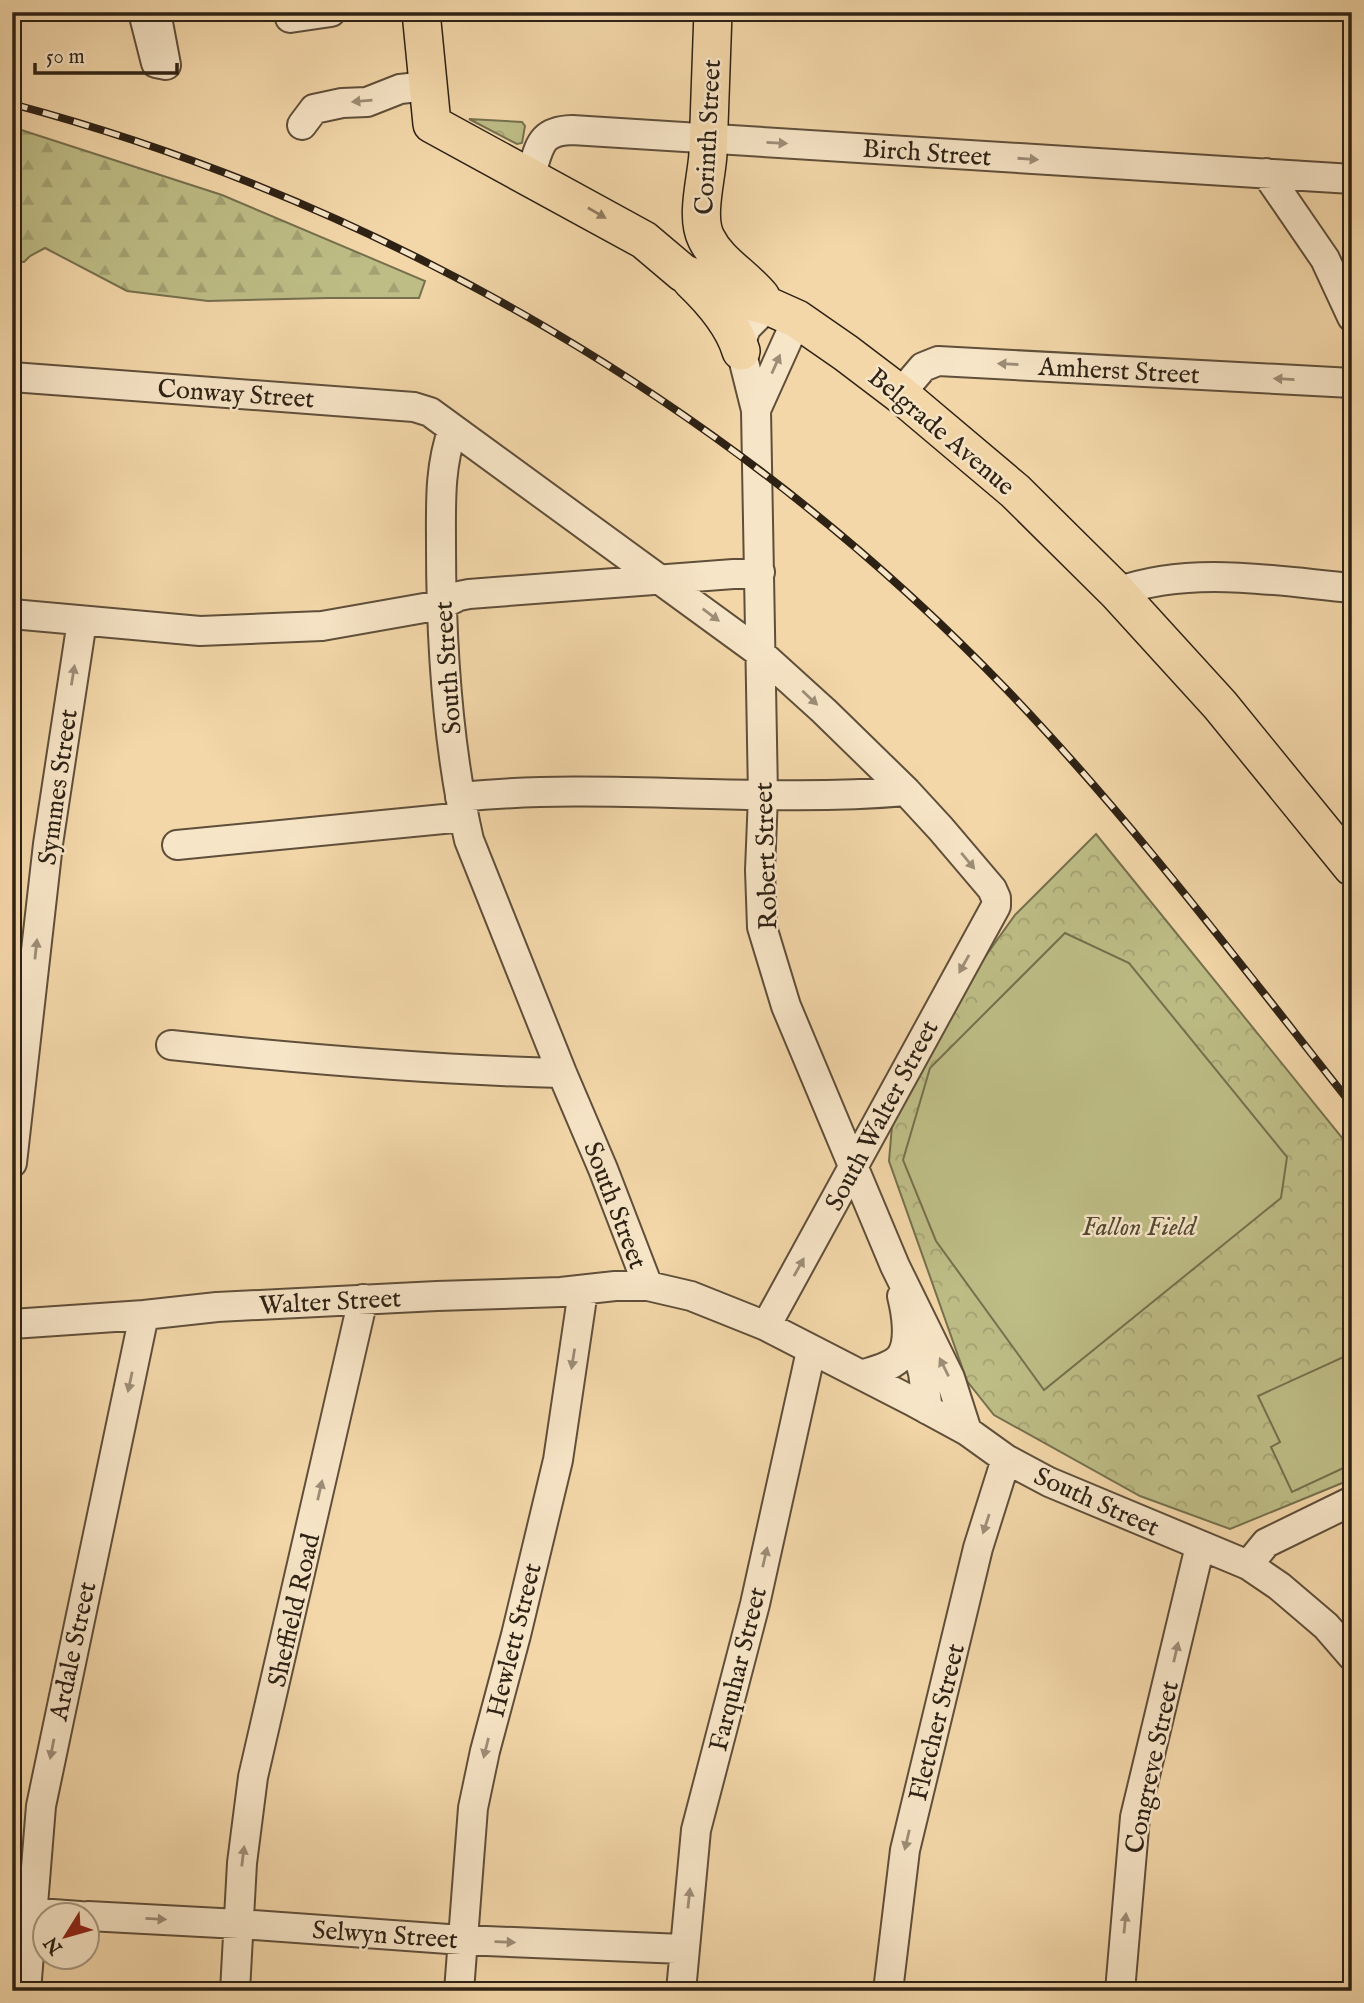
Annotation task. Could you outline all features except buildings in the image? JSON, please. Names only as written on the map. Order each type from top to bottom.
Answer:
[{"type":"main road","points":[[421,12],[427,86]]},
{"type":"main road","name":"Corinth Street","points":[[713,12],[708,140],[701,222],[705,237],[716,255],[783,313]]},
{"type":"main road","name":"Belgrade Avenue","points":[[427,86],[432,124],[644,240],[682,273],[783,313],[857,360],[1015,491],[1117,592],[1220,705],[1352,867]]},
{"type":"main road","points":[[644,240],[663,246],[682,244],[694,236],[701,222]]},
{"type":"main road","points":[[682,273],[708,297],[741,351]]},
{"type":"street","points":[[143,12],[156,64],[166,65],[156,12]]},
{"type":"street","points":[[290,18],[331,12]]},
{"type":"street","points":[[302,125],[314,109],[342,103],[367,102],[400,89],[427,86]]},
{"type":"street","name":"Birch Street","points":[[530,176],[542,140],[548,134],[558,131],[1352,179]]},
{"type":"street","points":[[1266,173],[1325,259],[1352,317]]},
{"type":"street","points":[[741,351],[741,339],[746,328],[783,313]]},
{"type":"street","name":"Robert Street","points":[[756,410],[783,313]]},
{"type":"street","name":"Robert Street","points":[[741,351],[756,410],[763,796],[760,870],[762,927],[786,1006],[895,1266],[950,1378],[967,1431]]},
{"type":"street","name":"Amherst Street","points":[[900,394],[923,367],[949,360],[1352,383]]},
{"type":"street","name":"Conway Street","points":[[12,377],[414,407],[429,412],[759,652],[905,791],[994,892],[996,904]]},
{"type":"street","name":"South Street","points":[[453,429],[442,469],[441,605],[448,704],[462,807],[470,840],[562,1073],[604,1168],[648,1286],[691,1296],[766,1326],[967,1431],[1006,1459],[1074,1494],[1248,1566],[1279,1586],[1326,1626],[1352,1656]]},
{"type":"street","points":[[12,614],[200,631],[322,626],[441,605],[469,594],[760,572]]},
{"type":"street","points":[[1117,592],[1156,580],[1230,578],[1352,588]]},
{"type":"street","name":"Symmes Street","points":[[12,1163],[48,844],[82,621]]},
{"type":"street","points":[[177,845],[589,793],[763,796],[905,791]]},
{"type":"street","name":"South Walter Street","points":[[766,1326],[996,904]]},
{"type":"street","points":[[171,1045],[476,1071],[562,1073]]},
{"type":"street","points":[[895,1266],[923,1373],[928,1410]]},
{"type":"street","name":"Walter Street","points":[[12,1324],[217,1307],[648,1286]]},
{"type":"street","name":"Hewlett Street","points":[[458,1991],[473,1808],[558,1460],[583,1291]]},
{"type":"street","name":"Sheffield Road","points":[[235,1991],[242,1863],[253,1777],[363,1299]]},
{"type":"street","points":[[861,1375],[886,1367],[901,1356],[906,1340],[905,1305]]},
{"type":"street","name":"Ardale Street","points":[[26,1991],[22,1912],[100,1517],[144,1315]]},
{"type":"street","name":"Farquhar Street","points":[[681,1991],[696,1830],[755,1604],[811,1351]]},
{"type":"street","name":"Fletcher Street","points":[[888,1991],[905,1850],[978,1549],[1006,1459]]},
{"type":"street","points":[[1248,1566],[1266,1543],[1352,1501]]},
{"type":"street","name":"Congreve Street","points":[[1120,1991],[1135,1817],[1200,1546]]},
{"type":"street","name":"Selwyn Street","points":[[102,1917],[462,1940],[683,1949]]},
{"type":"green space","points":[[469,119],[522,122],[525,126],[522,143],[517,144]]},
{"type":"green space","points":[[12,127],[222,195],[425,281],[419,298],[208,301],[127,291],[45,248],[24,262],[12,261]]},
{"type":"green space","name":"Fallon Field","points":[[1096,834],[1352,1150],[1352,1479],[1230,1529],[1140,1496],[994,1415],[967,1381],[889,1161],[895,1090],[949,1007],[1015,915]]},
{"type":"green space","points":[[1065,933],[1129,963],[1287,1157],[1281,1198],[1044,1390],[936,1241],[903,1160],[930,1068]]},
{"type":"green space","points":[[1350,1354],[1352,1464],[1292,1492],[1271,1447],[1280,1442],[1258,1396]]},
{"type":"railway","points":[[12,104],[152,146],[288,198],[421,259],[549,329],[672,408],[790,494],[901,588],[1006,689],[1052,738],[1184,893],[1352,1105]]}]
